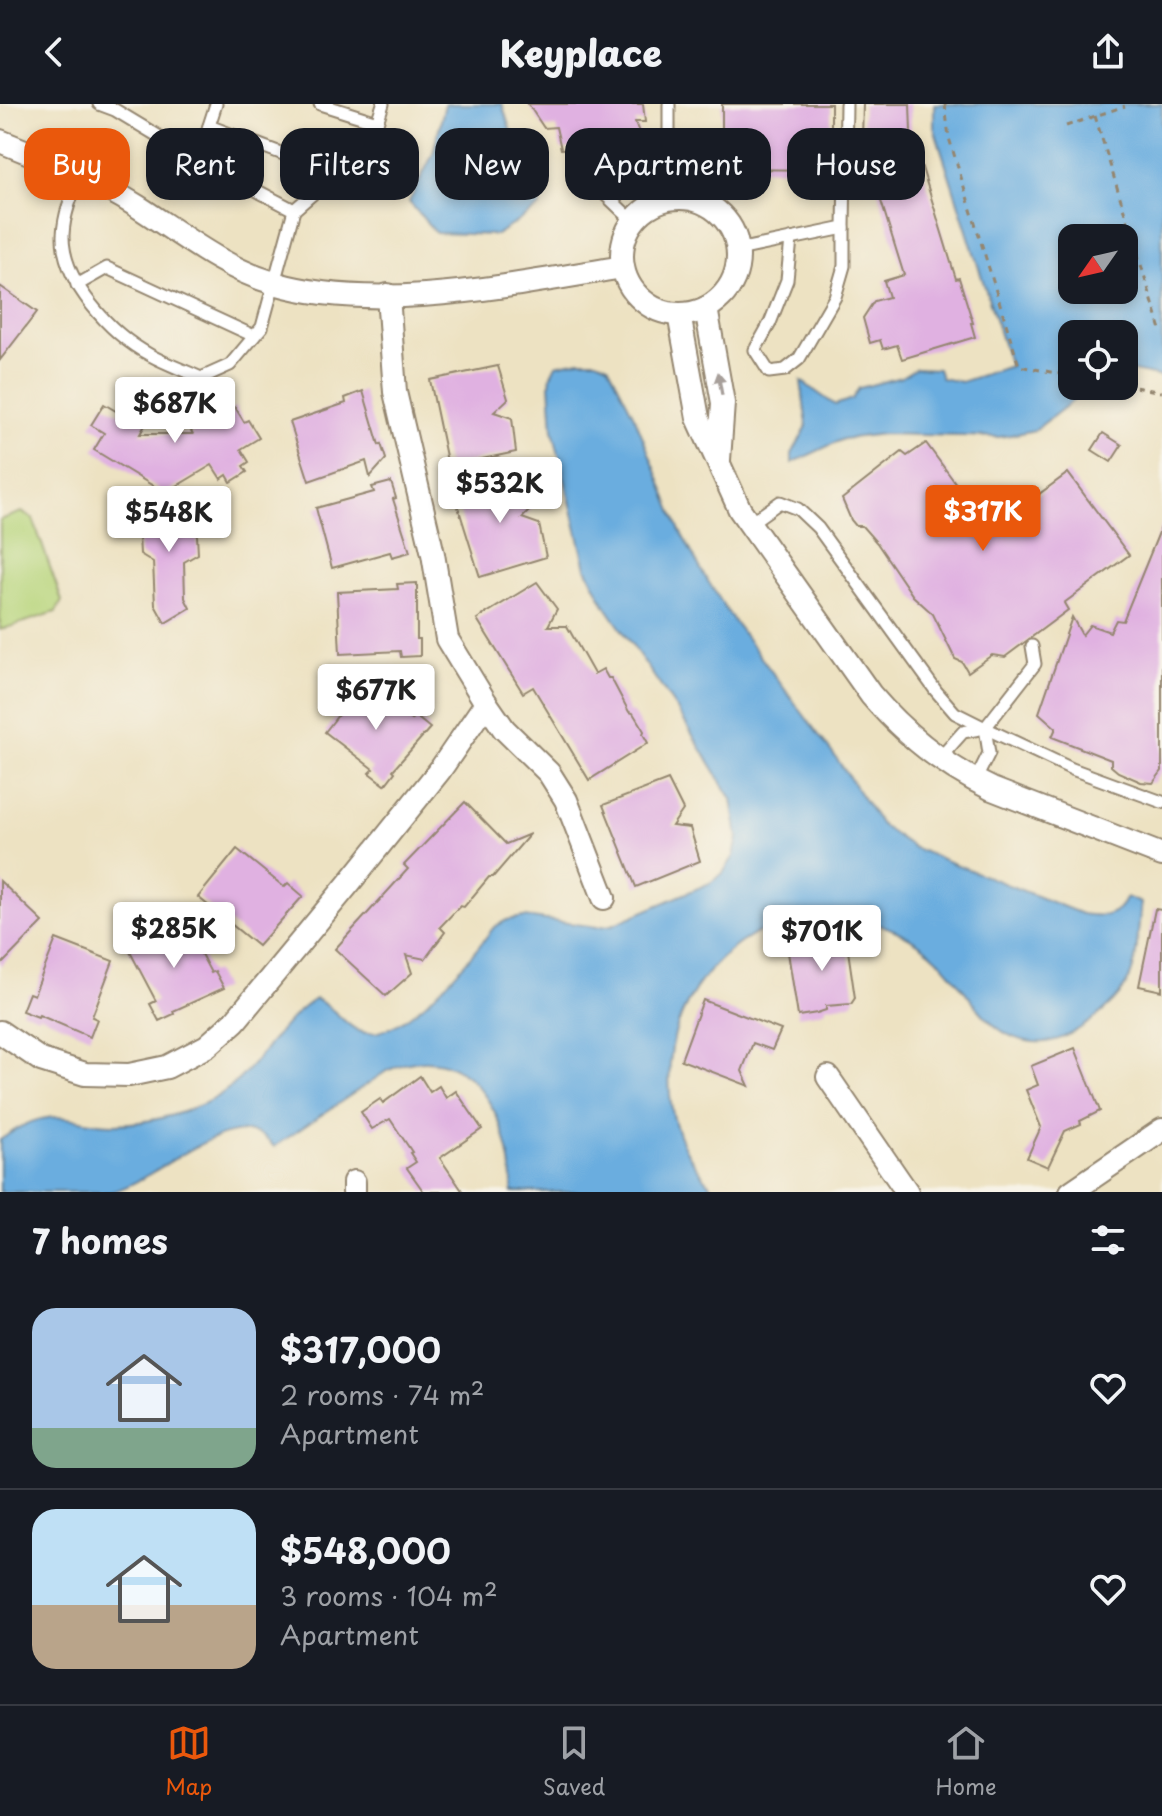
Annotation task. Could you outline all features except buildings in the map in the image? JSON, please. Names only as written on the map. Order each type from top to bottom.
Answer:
[{"type":"street","points":[[0,141],[24,151]]},
{"type":"street","points":[[125,200],[201,250],[273,283],[333,294],[459,293],[623,267]]},
{"type":"street","points":[[665,200],[645,209],[633,221],[625,235],[623,267],[630,286],[643,301],[660,310],[679,314],[706,308],[721,297],[731,284],[737,267],[738,250],[724,218],[710,206],[696,200]]},
{"type":"street","points":[[388,295],[395,392],[433,554],[447,639],[504,729],[549,773],[566,800],[604,898]]},
{"type":"street","points":[[706,308],[723,403],[719,461]]},
{"type":"street","points":[[679,314],[698,418],[729,487],[749,524],[871,695],[917,743],[975,781],[1162,855]]},
{"type":"street","points":[[0,1032],[41,1060],[85,1074],[129,1075],[167,1067],[207,1046],[235,1021],[377,849],[440,770],[486,703]]},
{"type":"street","points":[[828,1077],[907,1192]]},
{"type":"street","points":[[1071,1192],[1162,1130]]},
{"type":"lane","points":[[99,104],[146,129]]},
{"type":"lane","points":[[216,104],[209,126],[280,153]]},
{"type":"lane","points":[[320,104],[377,122]]},
{"type":"lane","points":[[375,128],[383,104]]},
{"type":"lane","points":[[669,104],[669,128]]},
{"type":"lane","points":[[791,239],[787,280],[770,323],[755,350],[769,372],[785,370],[799,359],[835,297],[844,266],[846,104]]},
{"type":"lane","points":[[264,194],[294,210]]},
{"type":"lane","points":[[70,200],[63,236],[68,266],[77,285],[108,323],[147,354],[201,378],[230,365],[262,327],[294,210],[306,200]]},
{"type":"lane","points":[[611,200],[633,221]]},
{"type":"lane","points":[[738,250],[844,228]]},
{"type":"lane","points":[[77,285],[107,268],[254,336]]},
{"type":"lane","points":[[749,524],[780,502],[798,509],[818,528],[955,713],[1072,769],[1162,802]]},
{"type":"lane","points":[[939,759],[963,732],[985,728],[1035,664],[1032,646]]},
{"type":"lane","points":[[975,781],[989,753],[985,728]]},
{"type":"path","points":[[945,104],[949,138],[1019,366],[1058,373]]},
{"type":"path","points":[[1066,126],[1125,106]]},
{"type":"path","points":[[1095,116],[1162,333]]},
{"type":"path","points":[[1138,388],[1162,392]]},
{"type":"green space","points":[[22,512],[33,519],[62,601],[56,612],[0,630],[0,520]]},
{"type":"water","points":[[445,104],[502,104],[510,128],[439,128]]},
{"type":"water","points":[[934,104],[1162,104],[1162,377],[1138,372],[1138,320],[1058,320],[1058,400],[1074,400],[1035,430],[1000,437],[883,434],[843,439],[792,463],[792,454],[807,426],[801,381],[835,405],[852,399],[859,388],[901,377],[916,368],[938,369],[941,378],[961,382],[1010,366],[934,127]]},
{"type":"water","points":[[435,146],[435,200],[540,200],[540,207],[496,235],[436,233],[409,202],[419,200],[419,182]]},
{"type":"water","points":[[597,360],[608,365],[635,418],[680,531],[704,575],[881,825],[914,848],[1082,914],[1096,916],[1114,912],[1126,897],[1141,903],[1135,957],[1127,984],[1105,1009],[1067,1036],[1045,1042],[1026,1041],[996,1027],[940,961],[895,930],[843,917],[816,917],[790,921],[764,930],[740,943],[705,976],[681,1017],[672,1047],[670,1101],[676,1127],[693,1163],[715,1192],[512,1192],[511,1165],[505,1138],[495,1112],[480,1090],[462,1073],[440,1063],[414,1062],[385,1072],[274,1147],[258,1134],[239,1131],[195,1147],[128,1186],[110,1192],[0,1192],[0,1140],[24,1125],[58,1117],[104,1124],[127,1123],[184,1112],[205,1103],[237,1081],[300,1010],[315,999],[359,1031],[375,1033],[394,1026],[434,996],[494,927],[507,920],[524,917],[597,927],[612,925],[710,883],[723,873],[734,856],[738,838],[732,799],[678,711],[606,607],[586,568],[553,430],[550,384],[556,365]]}]
